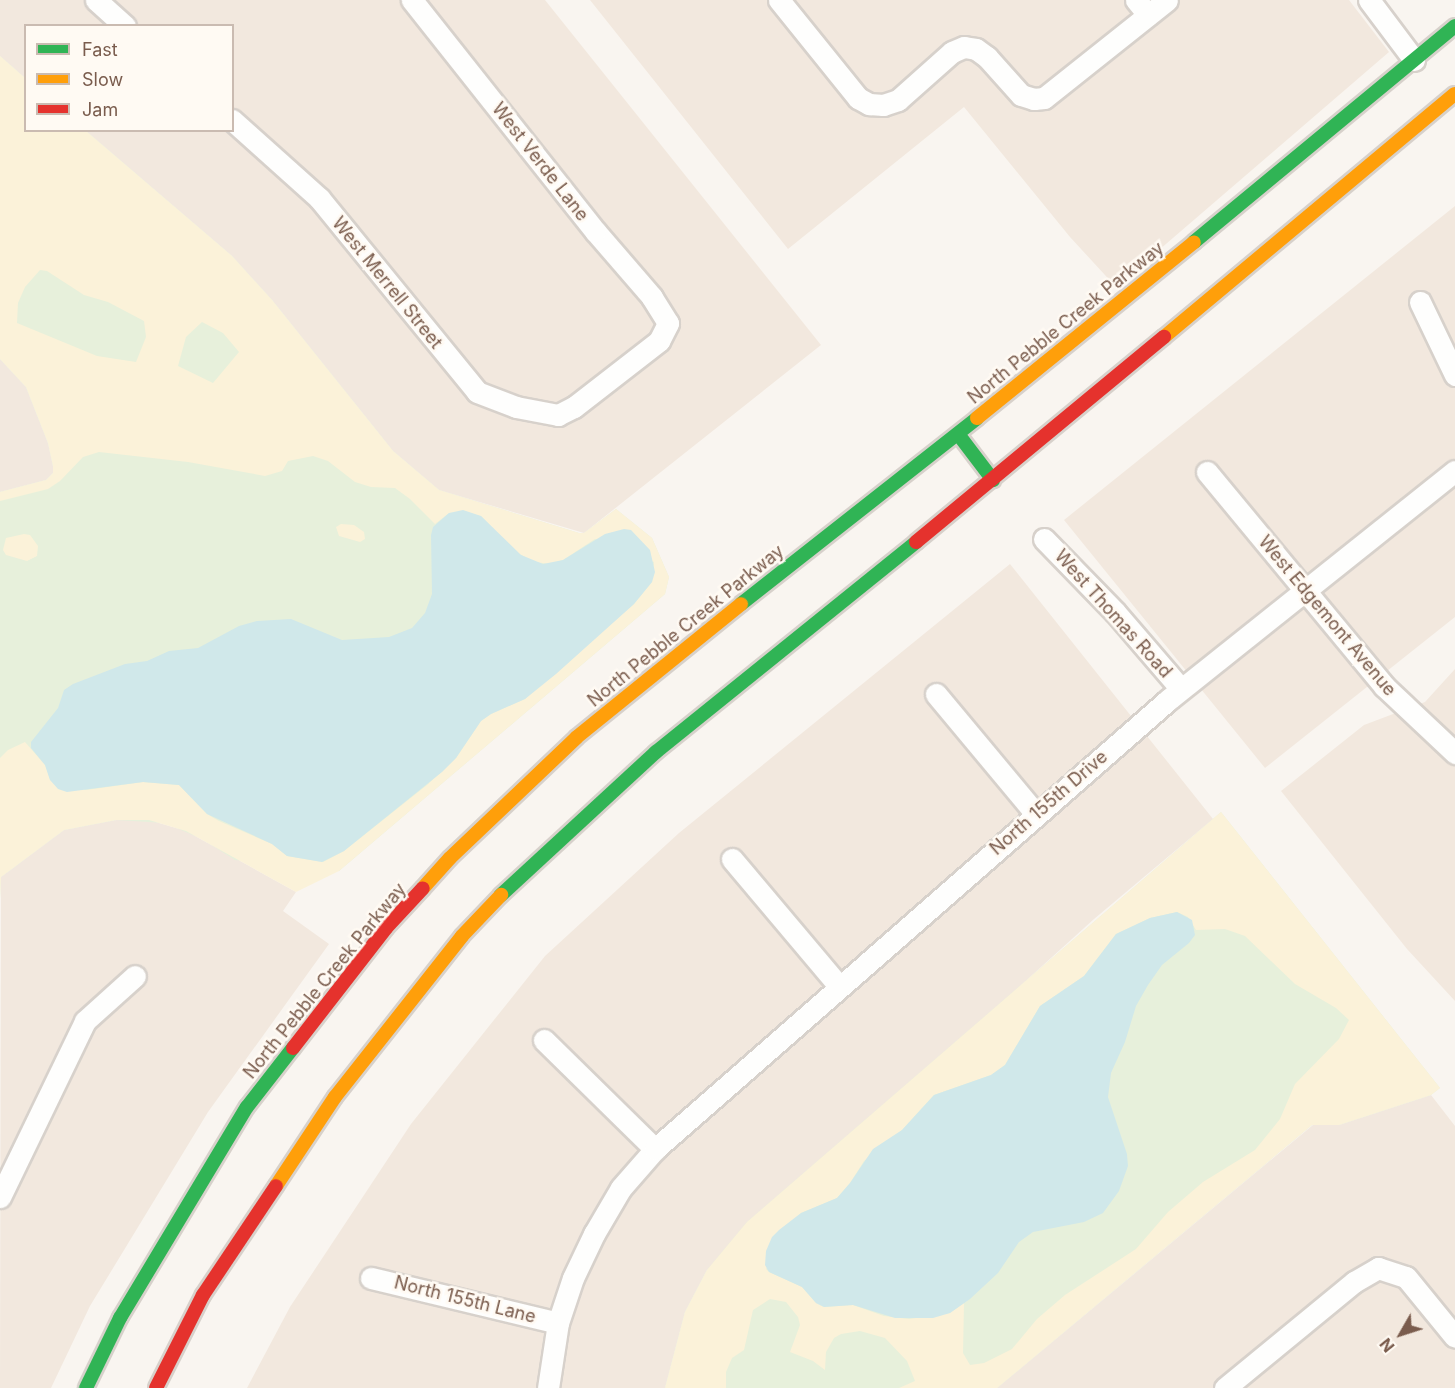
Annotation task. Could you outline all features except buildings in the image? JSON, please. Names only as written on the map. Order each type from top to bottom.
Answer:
[{"type":"main road","name":"North Pebble Creek Parkway","points":[[86,1388],[120,1318],[247,1107],[386,928],[450,858],[577,737],[625,696],[1103,318],[1418,64],[1455,26]]},
{"type":"main road","points":[[156,1388],[203,1295],[335,1097],[462,936],[544,853],[656,752],[993,480],[1448,95]]},
{"type":"main road","points":[[957,434],[993,480]]},
{"type":"street","points":[[96,0],[123,24]]},
{"type":"street","name":"West Verde Lane","points":[[412,0],[595,231],[652,297],[668,323],[659,342],[574,407],[558,415]]},
{"type":"street","points":[[779,0],[858,98],[869,104],[884,105],[898,100],[952,52],[964,47],[976,49],[987,57],[1010,86],[1021,95],[1034,99],[1053,93],[1142,7],[1167,0]]},
{"type":"street","points":[[1369,0],[1418,64]]},
{"type":"street","name":"West Merrell Street","points":[[234,122],[319,198],[477,392],[516,407],[558,415]]},
{"type":"street","points":[[1420,302],[1455,375]]},
{"type":"street","name":"North 155th Drive","points":[[548,1388],[558,1323],[573,1278],[594,1234],[621,1188],[655,1149],[1181,689],[1455,471]]},
{"type":"street","name":"West Edgemont Avenue","points":[[1207,472],[1384,686],[1455,753]]},
{"type":"street","name":"West Thomas Road","points":[[1044,539],[1115,612],[1181,689]]},
{"type":"street","points":[[936,694],[1036,814]]},
{"type":"street","points":[[732,858],[840,986]]},
{"type":"street","points":[[0,1197],[85,1021],[135,975]]},
{"type":"street","points":[[544,1040],[655,1149]]},
{"type":"street","points":[[1225,1388],[1354,1282],[1378,1268],[1406,1277],[1455,1337]]},
{"type":"street","name":"North 155th Lane","points":[[371,1278],[558,1323]]},
{"type":"shaded area","points":[[0,0],[545,0],[821,345],[584,533],[439,490],[393,451],[272,300],[232,256],[87,132],[234,132],[234,24],[24,24],[24,77],[0,56]]},
{"type":"shaded area","points":[[590,0],[1349,0],[1389,52],[1116,287],[1070,237],[964,107],[788,249]]},
{"type":"shaded area","points":[[1455,206],[1455,617],[1265,768],[1064,520]]},
{"type":"shaded area","points":[[0,359],[26,387],[48,443],[53,473],[46,480],[0,492]]},
{"type":"shaded area","points":[[1010,564],[1213,819],[1094,919],[707,1270],[685,1312],[665,1388],[247,1388],[290,1307],[411,1124],[545,956],[679,833]]},
{"type":"shaded area","points":[[1455,669],[1455,1001],[1407,949],[1281,791],[1364,725],[1425,702]]},
{"type":"shaded area","points":[[116,820],[149,820],[186,831],[296,892],[283,911],[329,944],[208,1112],[90,1306],[51,1388],[0,1388],[1,877],[64,830]]},
{"type":"shaded area","points":[[1431,1095],[1455,1126],[1455,1388],[997,1388],[1313,1125],[1339,1125]]},
{"type":"green space","points":[[0,56],[24,77],[24,132],[87,132],[232,256],[272,300],[393,451],[439,490],[579,533],[584,533],[616,509],[652,538],[669,577],[665,594],[339,871],[235,860],[202,839],[165,823],[116,820],[64,830],[1,877],[0,899],[0,492],[46,480],[53,473],[53,466],[48,443],[26,387],[0,359]]},
{"type":"green space","points":[[1221,812],[1440,1088],[1431,1095],[1339,1125],[1312,1125],[997,1388],[665,1388],[685,1312],[707,1270],[747,1222]]},
{"type":"sand","points":[[0,56],[24,77],[24,132],[87,132],[232,256],[272,300],[393,451],[439,490],[579,533],[584,533],[616,509],[652,538],[669,577],[665,594],[339,871],[296,892],[186,831],[149,820],[116,820],[64,830],[1,877],[0,899],[0,758],[8,750],[25,742],[45,765],[50,780],[86,790],[143,782],[179,785],[207,814],[219,821],[272,844],[287,856],[323,862],[344,851],[427,785],[456,758],[481,721],[525,699],[634,604],[652,582],[654,562],[595,539],[563,560],[550,564],[535,562],[514,551],[481,516],[449,513],[435,524],[410,499],[395,488],[371,487],[355,482],[328,461],[313,456],[288,461],[282,471],[265,476],[188,462],[99,452],[83,457],[60,481],[48,489],[0,501],[0,492],[46,480],[53,473],[48,443],[26,387],[0,359]],"holes":[[[40,270],[47,271],[84,295],[108,302],[144,321],[146,337],[136,362],[97,356],[17,323],[18,303],[25,287]],[[202,322],[223,333],[239,352],[213,383],[178,366],[186,337]]]},
{"type":"sand","points":[[341,524],[354,525],[364,532],[365,539],[360,542],[339,536],[336,527]]},
{"type":"sand","points":[[30,535],[38,546],[37,556],[27,561],[6,555],[3,550],[6,538]]},
{"type":"sand","points":[[1221,812],[1440,1088],[1431,1095],[1339,1125],[1312,1125],[997,1388],[899,1388],[915,1381],[907,1361],[885,1338],[860,1331],[841,1334],[834,1338],[826,1352],[825,1370],[813,1361],[790,1352],[800,1325],[798,1317],[786,1302],[770,1299],[753,1310],[744,1350],[732,1358],[726,1372],[726,1388],[665,1388],[685,1312],[707,1270],[747,1222]],"holes":[[[1177,912],[1188,917],[1196,930],[1225,929],[1245,936],[1295,984],[1336,1008],[1349,1020],[1339,1039],[1295,1084],[1280,1119],[1255,1150],[1203,1182],[1168,1212],[1136,1249],[1065,1295],[1037,1319],[1012,1349],[984,1363],[970,1365],[963,1353],[964,1303],[950,1313],[909,1319],[884,1316],[853,1305],[824,1307],[816,1303],[802,1287],[766,1269],[801,1213],[837,1198],[864,1161],[902,1130],[934,1095],[991,1075],[1005,1065],[1040,1006],[1084,976],[1116,934],[1150,918]]]},
{"type":"water","points":[[463,510],[481,516],[521,555],[543,564],[563,560],[605,534],[624,529],[631,530],[650,550],[655,572],[652,582],[634,604],[556,674],[525,699],[481,721],[456,758],[442,772],[344,851],[322,862],[287,856],[272,844],[207,814],[179,785],[143,782],[67,792],[58,789],[50,780],[45,765],[31,748],[31,742],[58,708],[64,690],[73,684],[125,664],[147,661],[169,651],[198,648],[239,626],[257,621],[291,619],[342,640],[389,637],[412,628],[425,613],[432,594],[431,535],[433,527],[449,513]]},
{"type":"water","points":[[1177,912],[1192,920],[1195,935],[1189,943],[1162,965],[1148,985],[1136,1006],[1125,1042],[1111,1073],[1108,1097],[1127,1154],[1128,1166],[1119,1191],[1103,1213],[1084,1222],[1033,1232],[1019,1242],[998,1273],[970,1299],[950,1313],[933,1318],[895,1318],[853,1305],[824,1307],[816,1303],[802,1287],[769,1272],[765,1265],[766,1251],[772,1237],[779,1230],[801,1213],[837,1198],[873,1149],[902,1130],[934,1095],[991,1075],[1005,1065],[1040,1006],[1084,976],[1116,934],[1150,918]]},
{"type":"traffic: fast","points":[[1194,242],[1455,26]]},
{"type":"traffic: fast","points":[[741,604],[977,418]]},
{"type":"traffic: fast","points":[[958,434],[993,480]]},
{"type":"traffic: fast","points":[[501,895],[656,752],[916,542]]},
{"type":"traffic: fast","points":[[86,1388],[120,1318],[247,1107],[293,1048]]},
{"type":"traffic: slow","points":[[1164,337],[1455,94]]},
{"type":"traffic: slow","points":[[977,418],[1194,242]]},
{"type":"traffic: slow","points":[[423,888],[450,858],[577,737],[741,604]]},
{"type":"traffic: slow","points":[[276,1186],[335,1097],[462,936],[501,895]]},
{"type":"traffic: jam","points":[[916,542],[1164,337]]},
{"type":"traffic: jam","points":[[293,1048],[386,928],[423,888]]},
{"type":"traffic: jam","points":[[156,1388],[203,1295],[276,1186]]}]
